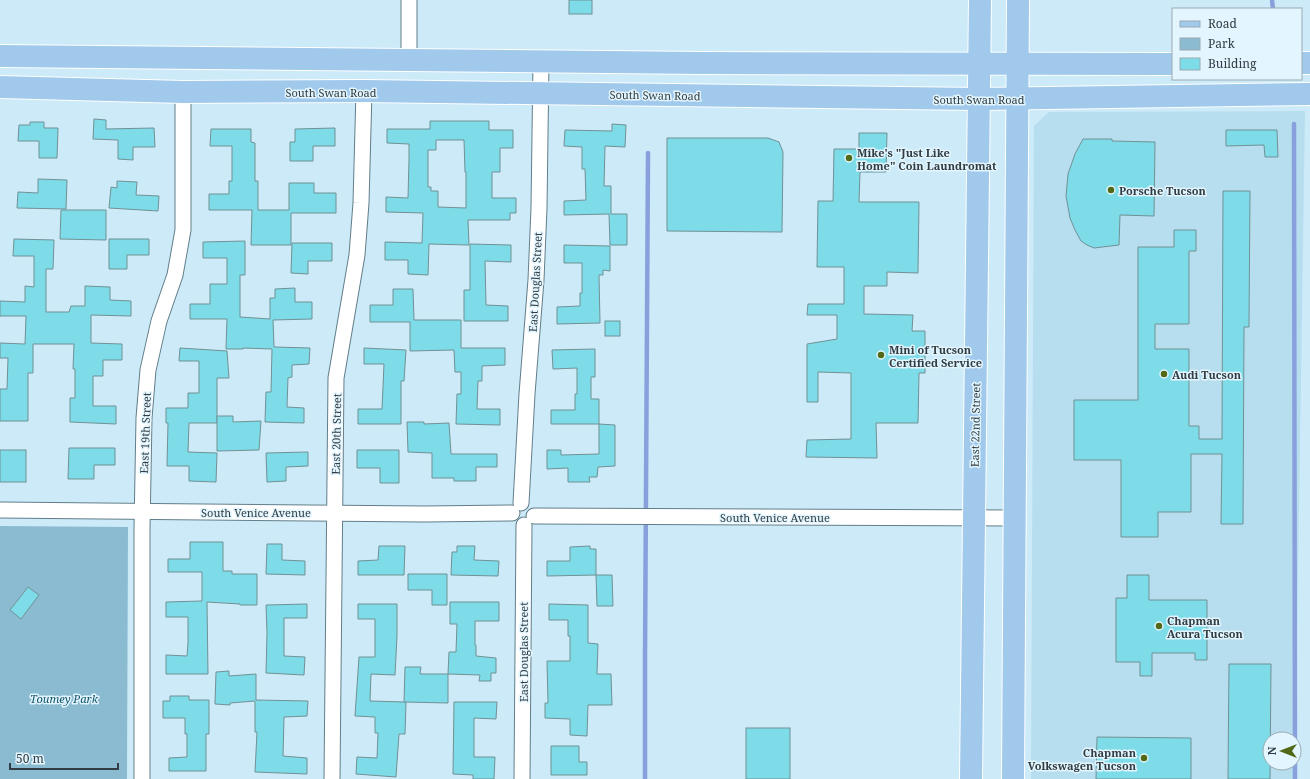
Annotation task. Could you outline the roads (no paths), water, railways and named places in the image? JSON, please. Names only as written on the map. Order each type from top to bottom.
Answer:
[{"type":"main road","name":"East 22nd Street","points":[[972,779],[980,0]]},
{"type":"main road","points":[[1013,779],[1018,0]]},
{"type":"main road","points":[[0,56],[541,62],[1172,64]]},
{"type":"main road","name":"South Swan Road","points":[[0,86],[183,92],[364,91],[979,99],[1310,94]]},
{"type":"street","points":[[409,0],[409,60]]},
{"type":"street","name":"East Douglas Street","points":[[517,508],[536,280],[541,62]]},
{"type":"street","name":"East 20th Street","points":[[332,779],[336,378],[357,255],[362,203],[364,91]]},
{"type":"street","name":"East 19th Street","points":[[142,779],[144,418],[148,370],[159,321],[174,275],[183,230],[183,92]]},
{"type":"street","points":[[525,503],[534,509],[529,520],[520,524],[514,520],[517,508],[525,503]]},
{"type":"street","name":"South Venice Avenue","points":[[0,510],[426,514],[517,508]]},
{"type":"street","name":"South Venice Avenue","points":[[529,520],[1015,518]]},
{"type":"street","name":"East Douglas Street","points":[[522,779],[529,520]]},
{"type":"waterway","points":[[1272,0],[1273,8]]},
{"type":"waterway","points":[[1294,124],[1295,779]]},
{"type":"waterway","points":[[645,779],[648,153]]},
{"type":"place","name":"Mike's \"Just Like Home\" Coin Laundromat","points":[[849,158]]},
{"type":"place","name":"Porsche Tucson","points":[[1111,190]]},
{"type":"place","name":"Mini of Tucson Certified Service","points":[[881,355]]},
{"type":"place","name":"Audi Tucson","points":[[1164,374]]},
{"type":"place","name":"Chapman Acura Tucson","points":[[1159,626]]},
{"type":"place","name":"Chapman Volkswagen Tucson","points":[[1144,758]]},
{"type":"park label","name":"Toumey Park","points":[[64,698]]}]
